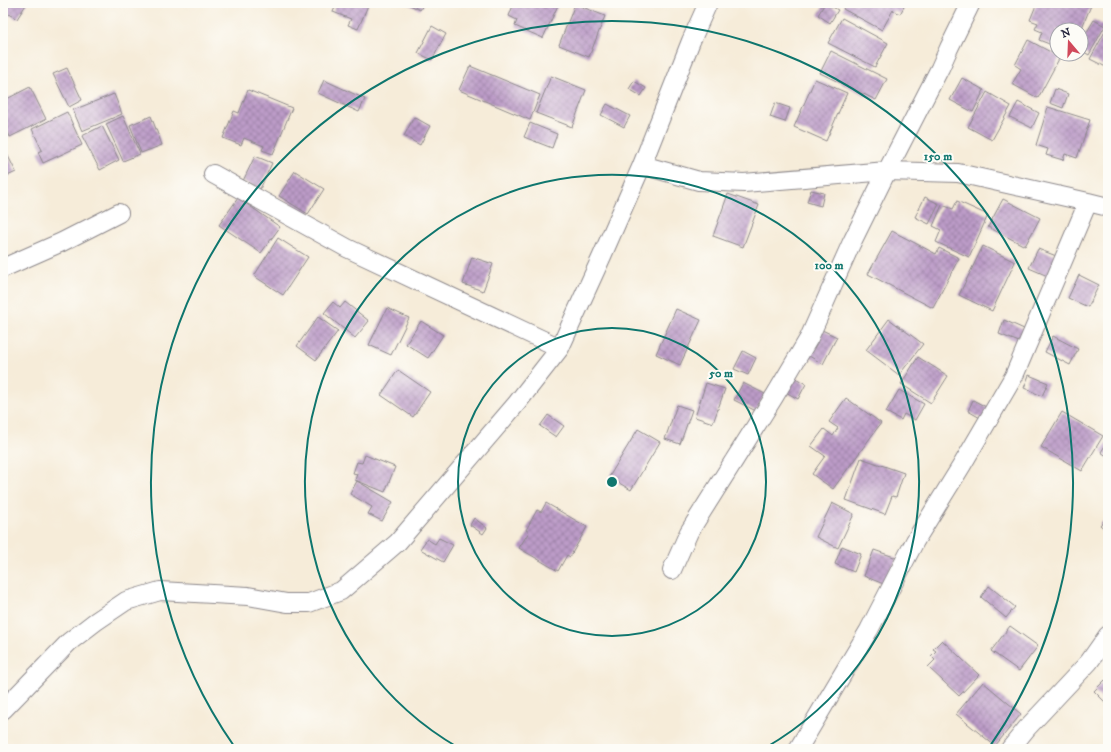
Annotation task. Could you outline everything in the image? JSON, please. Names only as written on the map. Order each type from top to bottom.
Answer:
[{"type":"street","points":[[3,710],[69,642],[126,601],[160,590],[248,596],[287,603],[310,604],[341,591],[398,542],[517,403],[560,348],[642,165],[691,41],[708,3]]},
{"type":"street","points":[[672,570],[689,532],[774,397],[809,338],[851,244],[887,170],[940,68],[948,48],[971,3]]},
{"type":"street","points":[[642,165],[699,181],[744,183],[887,170],[958,173],[1108,207]]},
{"type":"street","points":[[213,174],[347,248],[560,348]]},
{"type":"street","points":[[798,749],[869,630],[915,541],[962,465],[1014,376],[1088,202]]},
{"type":"street","points":[[3,268],[62,242],[119,213]]},
{"type":"street","points":[[1010,749],[1027,728],[1089,662],[1108,635]]},
{"type":"building","points":[[3,3],[27,3],[17,19],[3,11]]},
{"type":"building","points":[[337,3],[369,3],[358,29],[348,25],[351,19],[333,12]]},
{"type":"building","points":[[406,3],[424,3],[420,10]]},
{"type":"building","points":[[514,3],[559,3],[543,38],[515,26],[517,20],[509,16]]},
{"type":"building","points":[[825,3],[838,10],[830,23],[818,15]]},
{"type":"building","points":[[846,3],[906,3],[900,14],[893,10],[882,30],[843,9]]},
{"type":"building","points":[[1037,3],[1092,3],[1084,22],[1049,22],[1049,44],[1039,40],[1042,32],[1035,29],[1038,23],[1030,20]]},
{"type":"building","points":[[575,4],[605,16],[589,57],[559,45]]},
{"type":"building","points":[[842,18],[888,43],[875,67],[828,43]]},
{"type":"building","points":[[1094,20],[1105,26],[1089,55],[1089,28]]},
{"type":"building","points":[[432,26],[446,34],[432,60],[418,53]]},
{"type":"building","points":[[1108,26],[1108,68],[1090,59]]},
{"type":"building","points":[[1028,40],[1049,51],[1049,62],[1057,62],[1038,98],[1012,84],[1021,69],[1015,65]]},
{"type":"building","points":[[831,51],[887,79],[876,100],[820,73]]},
{"type":"building","points":[[470,66],[540,95],[530,120],[459,90]]},
{"type":"building","points":[[67,68],[82,100],[69,107],[53,74]]},
{"type":"building","points":[[551,76],[586,90],[572,127],[536,113]]},
{"type":"building","points":[[962,78],[984,90],[973,112],[950,100]]},
{"type":"building","points":[[815,79],[847,93],[826,141],[794,127]]},
{"type":"building","points":[[324,80],[365,99],[359,112],[318,93]]},
{"type":"building","points":[[634,81],[646,88],[641,96],[629,89]]},
{"type":"building","points":[[30,87],[46,119],[10,137],[3,121],[3,101]]},
{"type":"building","points":[[1055,89],[1068,94],[1063,108],[1050,103]]},
{"type":"building","points":[[248,90],[292,108],[273,154],[262,150],[264,146],[244,138],[241,145],[223,138],[234,111],[239,113]]},
{"type":"building","points":[[987,92],[1011,106],[992,140],[968,127]]},
{"type":"building","points":[[114,94],[122,114],[82,131],[73,110]]},
{"type":"building","points":[[1018,102],[1039,113],[1032,128],[1010,117]]},
{"type":"building","points":[[775,103],[790,108],[785,122],[770,117]]},
{"type":"building","points":[[607,104],[630,116],[624,127],[601,115]]},
{"type":"building","points":[[1048,107],[1090,120],[1077,158],[1065,154],[1063,160],[1046,155],[1048,149],[1036,145]]},
{"type":"building","points":[[67,112],[82,145],[43,163],[38,152],[42,150],[32,129]]},
{"type":"building","points":[[123,116],[140,154],[123,161],[106,124]]},
{"type":"building","points":[[151,116],[162,145],[141,153],[130,125]]},
{"type":"building","points":[[414,117],[430,126],[420,145],[404,136]]},
{"type":"building","points":[[530,123],[557,134],[552,148],[524,137]]},
{"type":"building","points":[[102,126],[119,160],[100,170],[82,136]]},
{"type":"building","points":[[3,146],[16,172],[3,178]]},
{"type":"building","points":[[255,156],[272,163],[260,189],[243,181]]},
{"type":"building","points":[[295,171],[324,189],[308,214],[279,196]]},
{"type":"building","points":[[811,190],[824,193],[821,206],[807,202]]},
{"type":"building","points":[[728,194],[759,205],[743,247],[713,236]]},
{"type":"building","points":[[925,197],[939,204],[929,224],[915,217]]},
{"type":"building","points":[[238,198],[280,227],[261,253],[219,225]]},
{"type":"building","points":[[1003,199],[1040,218],[1025,246],[988,227]]},
{"type":"building","points":[[957,201],[988,215],[969,257],[936,242],[941,230],[933,226],[942,205],[953,209]]},
{"type":"building","points":[[892,231],[936,254],[939,248],[959,258],[933,308],[868,274]]},
{"type":"building","points":[[278,238],[308,257],[283,295],[254,276]]},
{"type":"building","points":[[983,246],[1015,262],[992,311],[959,295]]},
{"type":"building","points":[[1038,249],[1059,257],[1050,277],[1029,268]]},
{"type":"building","points":[[472,257],[493,264],[483,291],[463,284]]},
{"type":"building","points":[[1079,275],[1099,285],[1088,307],[1068,298]]},
{"type":"building","points":[[333,302],[340,308],[345,302],[369,321],[355,338],[324,313]]},
{"type":"building","points":[[387,308],[409,318],[391,355],[369,345]]},
{"type":"building","points":[[676,309],[701,320],[680,365],[656,354]]},
{"type":"building","points":[[318,317],[338,331],[316,360],[297,346]]},
{"type":"building","points":[[889,319],[923,344],[899,375],[866,350]]},
{"type":"building","points":[[1004,320],[1024,329],[1019,342],[999,334]]},
{"type":"building","points":[[421,321],[443,335],[428,358],[406,344]]},
{"type":"building","points":[[822,330],[837,337],[823,364],[809,356]]},
{"type":"building","points":[[1053,336],[1078,349],[1070,365],[1045,352]]},
{"type":"building","points":[[743,351],[756,358],[748,375],[734,369]]},
{"type":"building","points":[[918,357],[948,376],[931,403],[901,384]]},
{"type":"building","points":[[398,370],[430,392],[413,417],[381,395]]},
{"type":"building","points":[[1029,375],[1048,383],[1042,396],[1024,388]]},
{"type":"building","points":[[792,376],[806,384],[798,399],[784,391]]},
{"type":"building","points":[[706,383],[725,389],[713,423],[695,417]]},
{"type":"building","points":[[743,383],[765,394],[756,411],[734,400]]},
{"type":"building","points":[[899,390],[924,404],[915,420],[904,414],[901,420],[886,412]]},
{"type":"building","points":[[846,398],[881,423],[833,489],[812,474],[825,456],[811,446],[824,429],[833,436],[838,428],[829,422]]},
{"type":"building","points":[[973,400],[988,408],[982,419],[968,411]]},
{"type":"building","points":[[677,405],[692,410],[680,444],[665,439]]},
{"type":"building","points":[[1062,412],[1103,436],[1082,471],[1041,447]]},
{"type":"building","points":[[548,415],[564,426],[556,437],[540,426]]},
{"type":"building","points":[[638,429],[660,442],[631,490],[609,477]]},
{"type":"building","points":[[1108,441],[1108,457],[1101,452]]},
{"type":"building","points":[[365,455],[395,467],[385,492],[355,480],[357,474],[353,473],[357,462],[362,463]]},
{"type":"building","points":[[861,458],[904,473],[896,497],[892,496],[885,514],[846,500]]},
{"type":"building","points":[[357,481],[393,502],[382,521],[368,514],[372,507],[350,494]]},
{"type":"building","points":[[546,503],[587,527],[570,557],[567,555],[558,571],[519,548],[529,532],[526,530],[537,510],[541,512]]},
{"type":"building","points":[[832,503],[854,514],[838,548],[816,537]]},
{"type":"building","points":[[1108,516],[1108,532],[1100,525]]},
{"type":"building","points":[[474,518],[487,528],[483,534],[470,525]]},
{"type":"building","points":[[439,538],[453,545],[443,562],[420,549],[427,539],[435,544]]},
{"type":"building","points":[[842,546],[861,554],[854,572],[835,564]]},
{"type":"building","points":[[874,550],[897,558],[886,585],[864,576]]},
{"type":"building","points":[[989,586],[1015,607],[1006,618],[981,597]]},
{"type":"building","points":[[1010,626],[1038,646],[1019,671],[991,651]]},
{"type":"building","points":[[942,640],[979,675],[959,696],[928,667],[935,660],[931,656],[936,651],[933,649]]},
{"type":"building","points":[[1105,680],[1108,683],[1108,698],[1105,702],[1094,691]]},
{"type":"building","points":[[983,682],[1021,714],[995,746],[956,714]]}]
